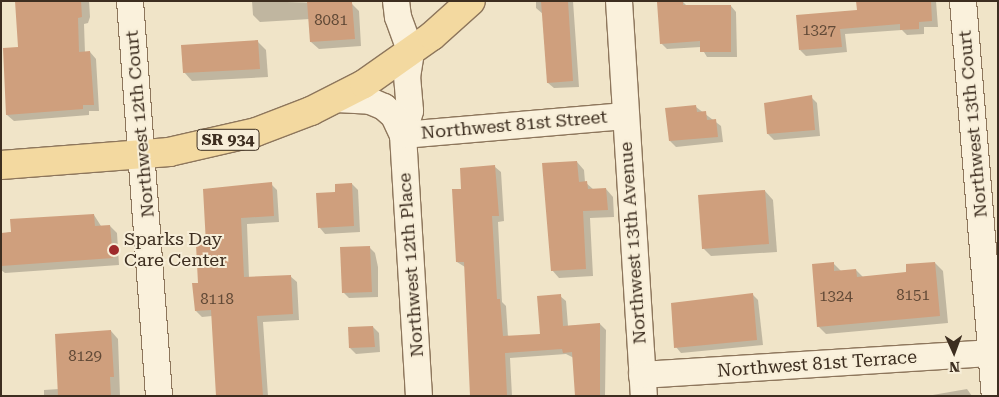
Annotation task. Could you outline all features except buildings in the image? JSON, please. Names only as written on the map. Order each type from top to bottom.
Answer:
[{"type":"main road","name":"SR 934","points":[[1,165],[142,155],[223,142],[282,123],[336,99],[411,52],[471,1]]},
{"type":"street","name":"Northwest 12th Court","points":[[130,1],[159,396]]},
{"type":"street","name":"Northwest 12th Place","points":[[396,1],[398,17],[411,52],[408,76],[410,111],[403,134],[419,396]]},
{"type":"street","name":"Northwest 13th Avenue","points":[[619,1],[643,386]]},
{"type":"street","name":"Northwest 13th Court","points":[[964,1],[995,396]]},
{"type":"street","name":"Northwest 12th Place","points":[[336,99],[370,101],[384,107],[394,116],[403,134]]},
{"type":"street","name":"Northwest 81st Street","points":[[403,134],[625,116]]},
{"type":"street","name":"Northwest 81st Terrace","points":[[643,386],[992,353]]},
{"type":"place","name":"Sparks Day Care Center","points":[[114,250]]}]
